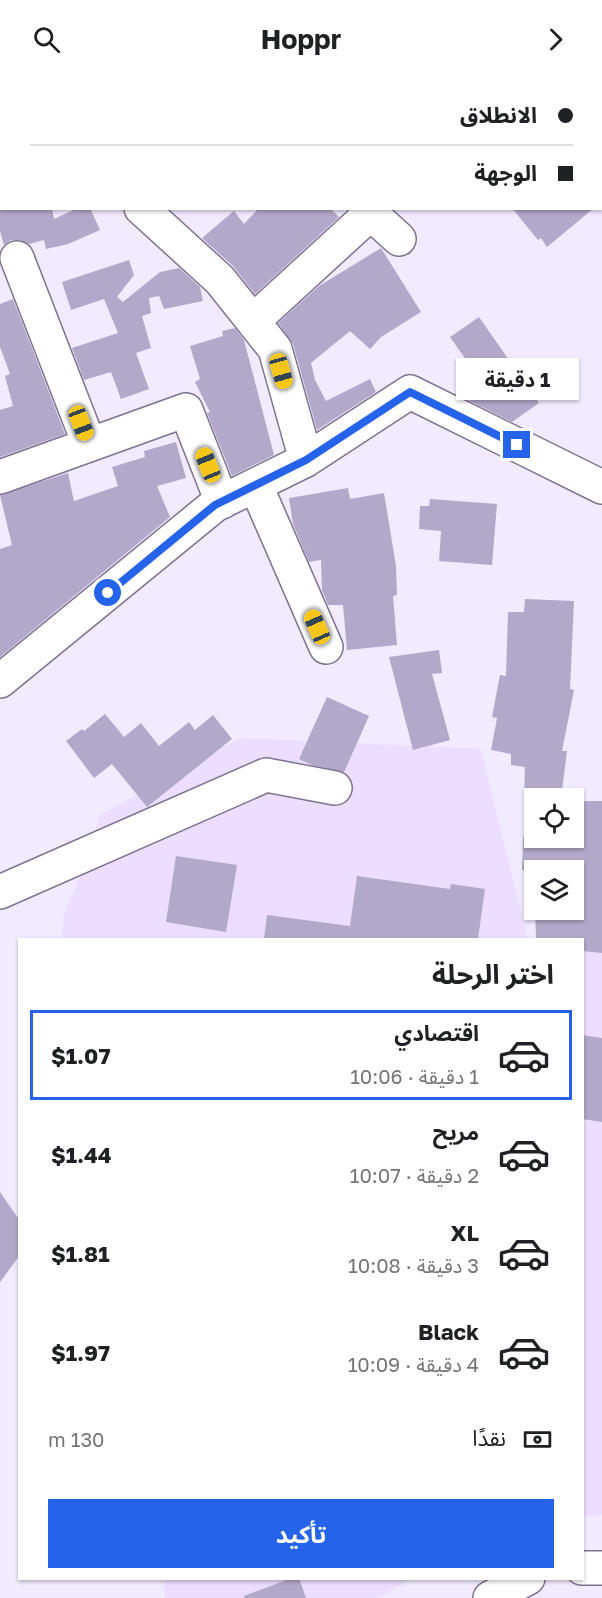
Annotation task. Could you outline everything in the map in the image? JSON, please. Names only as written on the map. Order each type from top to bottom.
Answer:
[{"type":"street","points":[[143,210],[220,280],[275,349],[306,460]]},
{"type":"street","points":[[253,321],[368,211],[399,239]]},
{"type":"street","points":[[17,258],[89,444]]},
{"type":"street","points":[[0,681],[215,505],[306,460],[410,392],[602,487]]},
{"type":"street","points":[[0,477],[186,410],[222,502]]},
{"type":"street","points":[[256,486],[326,647]]},
{"type":"street","points":[[0,892],[266,775],[335,788]]},
{"type":"street","points":[[584,1568],[602,1568]]},
{"type":"street","points":[[490,1598],[524,1580]]},
{"type":"shaded area","points":[[240,738],[481,749],[528,938],[62,938],[64,914],[90,853],[99,816]]},
{"type":"shaded area","points":[[584,947],[602,948],[602,1515],[584,1516]]},
{"type":"shaded area","points":[[165,1580],[410,1580],[379,1598],[165,1598]]},
{"type":"building","points":[[0,210],[52,210],[54,219],[74,210],[91,210],[100,230],[68,244],[46,249],[44,240],[29,244],[20,240],[11,240],[4,245],[0,231]]},
{"type":"building","points":[[257,210],[332,210],[339,217],[255,294],[233,266],[202,238],[234,211],[244,224]]},
{"type":"building","points":[[514,210],[592,210],[547,247],[541,238],[538,240]]},
{"type":"building","points":[[381,248],[421,312],[381,337],[370,349],[350,331],[311,363],[315,380],[326,401],[370,379],[376,392],[317,430],[293,344],[278,323],[319,286]]},
{"type":"building","points":[[129,260],[134,275],[117,297],[123,302],[160,272],[179,268],[200,287],[203,301],[164,309],[159,296],[149,298],[151,313],[142,316],[151,348],[136,353],[149,389],[121,399],[111,372],[84,380],[72,348],[118,333],[104,299],[71,310],[62,282]]},
{"type":"building","points":[[13,299],[65,434],[0,457],[0,410],[13,406],[5,376],[10,374],[0,347],[0,304]]},
{"type":"building","points":[[479,317],[539,403],[512,422],[466,399],[485,387],[450,337]]},
{"type":"building","points":[[235,328],[244,340],[274,455],[232,476],[207,413],[210,412],[195,382],[200,379],[190,346],[223,336],[222,331]]},
{"type":"building","points":[[176,442],[186,478],[157,486],[170,517],[0,657],[0,549],[12,545],[0,495],[68,473],[74,501],[118,486],[112,467],[145,457],[144,451]]},
{"type":"building","points":[[348,488],[350,499],[384,493],[396,566],[397,595],[393,596],[397,645],[347,650],[343,605],[328,605],[322,590],[321,560],[309,562],[293,524],[289,498]]},
{"type":"building","points":[[430,499],[497,504],[492,565],[439,561],[441,531],[419,529],[420,506],[429,506]]},
{"type":"building","points":[[525,599],[574,601],[570,689],[574,690],[562,751],[567,751],[562,788],[524,788],[525,767],[511,765],[511,754],[491,750],[497,718],[492,717],[500,675],[506,676],[508,612],[524,612]]},
{"type":"building","points":[[439,650],[442,673],[432,674],[450,740],[413,750],[389,657]]},
{"type":"building","points":[[327,697],[369,716],[344,772],[312,765],[299,759]]},
{"type":"building","points":[[105,714],[124,737],[141,723],[159,746],[189,722],[195,730],[213,715],[232,739],[147,807],[112,764],[94,778],[66,741],[82,729],[84,731]]},
{"type":"building","points":[[584,801],[602,801],[602,953],[584,951],[584,938],[536,938],[535,920],[584,920],[584,860],[524,860],[524,870],[522,870],[523,837],[524,848],[584,848]]},
{"type":"building","points":[[176,856],[237,865],[226,932],[166,922]]},
{"type":"building","points":[[357,876],[450,889],[451,884],[485,889],[478,938],[264,938],[267,915],[350,926]]},
{"type":"building","points":[[584,1035],[602,1038],[602,1122],[584,1119]]},
{"type":"building","points":[[0,1192],[18,1218],[18,1258],[0,1282]]},
{"type":"building","points":[[287,1580],[300,1580],[306,1598],[244,1598],[244,1596]]},
{"type":"route","points":[[108,593],[215,505],[306,460],[410,392],[517,445]]}]
